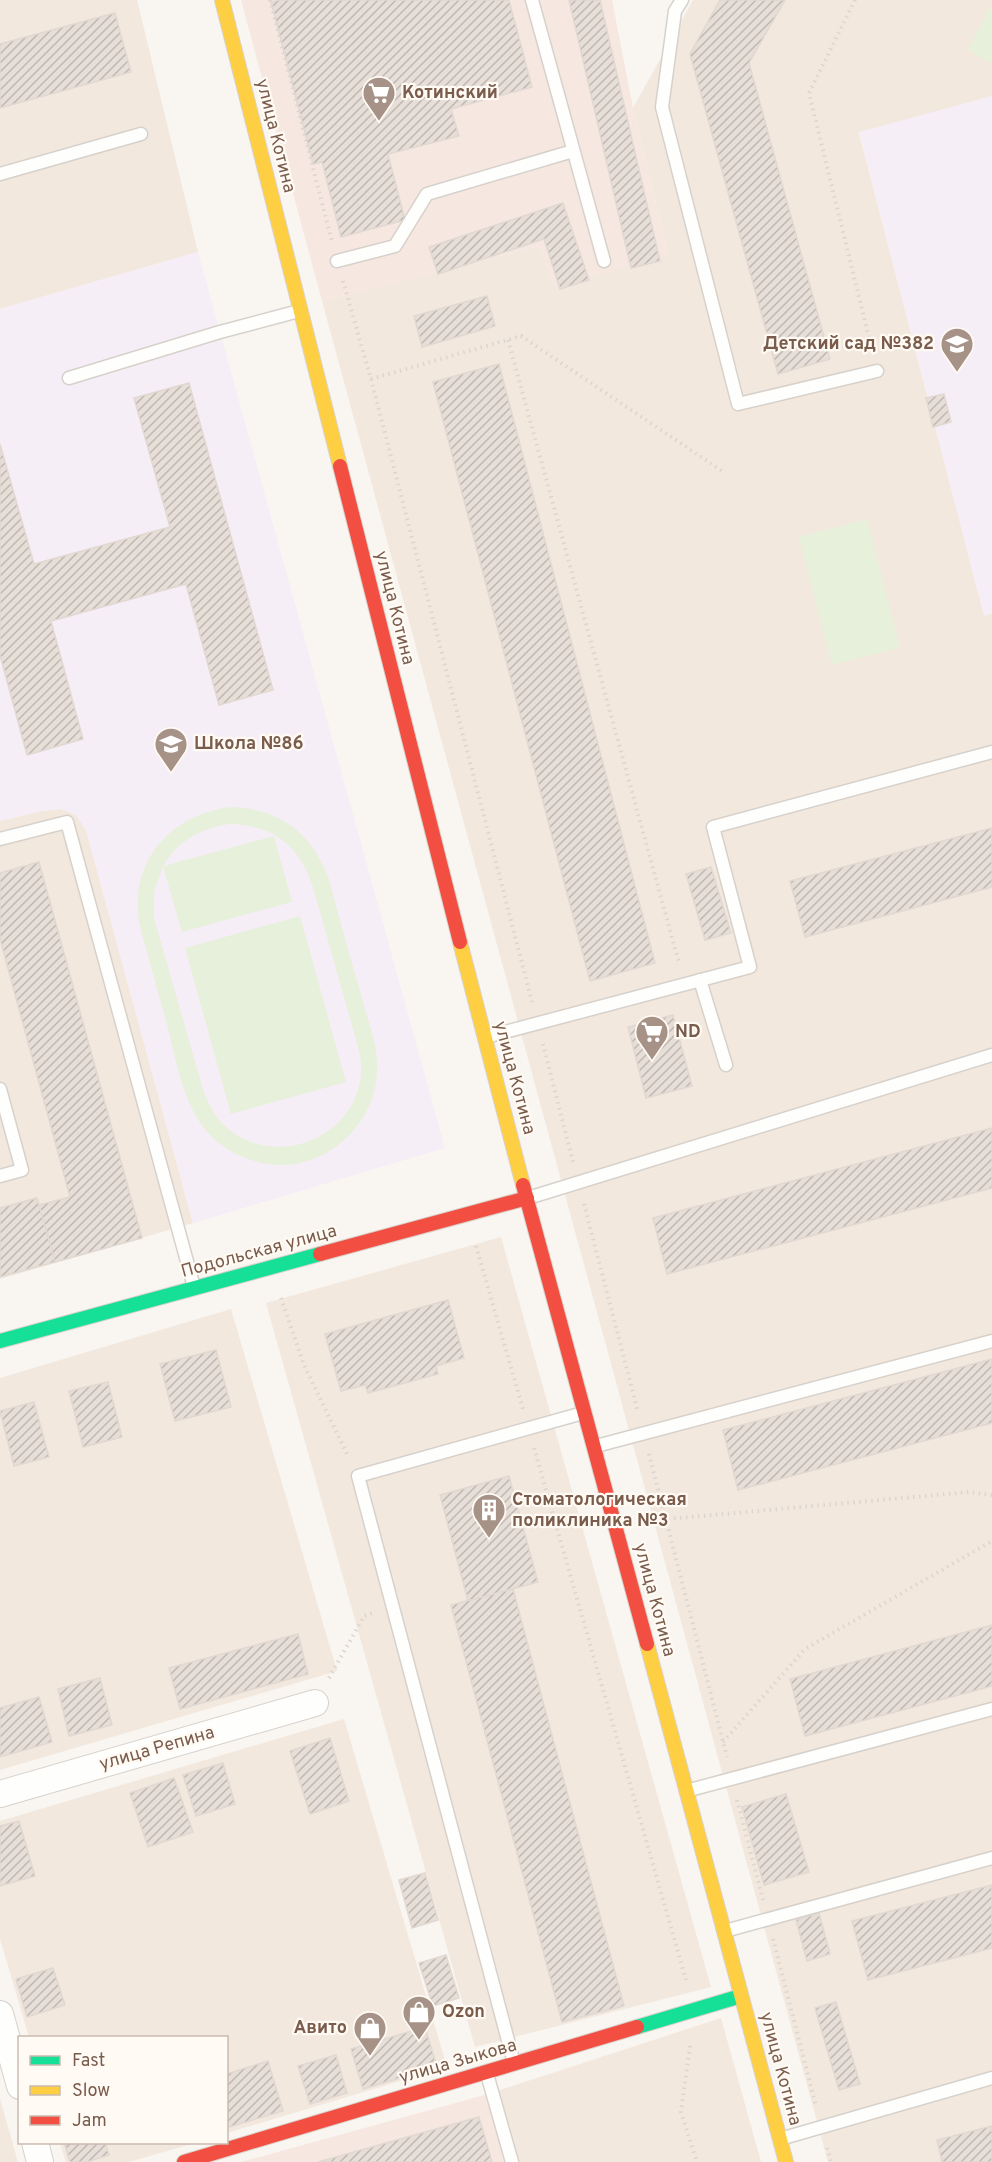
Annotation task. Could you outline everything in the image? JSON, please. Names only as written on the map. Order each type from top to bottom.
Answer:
[{"type":"street","name":"улица Котина","points":[[222,0],[484,1038],[786,2162]]},
{"type":"street","name":"Подольская улица","points":[[0,1341],[527,1198]]},
{"type":"street","name":"улица Репина","points":[[0,1794],[315,1703]]},
{"type":"street","name":"улица Зыкова","points":[[184,2162],[232,2155],[487,2071],[741,1995]]},
{"type":"street","points":[[0,2014],[18,2079]]},
{"type":"street","points":[[36,2144],[40,2162]]},
{"type":"lane","points":[[532,0],[604,261]]},
{"type":"lane","points":[[682,0],[675,11],[662,107],[738,404],[877,371]]},
{"type":"lane","points":[[0,174],[141,134]]},
{"type":"lane","points":[[338,261],[395,246],[427,194],[573,151]]},
{"type":"lane","points":[[69,378],[220,332],[300,311]]},
{"type":"lane","points":[[484,1038],[750,967],[713,827],[992,752]]},
{"type":"lane","points":[[0,839],[67,822],[194,1289]]},
{"type":"lane","points":[[700,981],[726,1065]]},
{"type":"lane","points":[[527,1198],[992,1055]]},
{"type":"lane","points":[[0,1089],[22,1170],[0,1176]]},
{"type":"lane","points":[[594,1446],[992,1341]]},
{"type":"lane","points":[[514,2064],[358,1476],[585,1413]]},
{"type":"lane","points":[[686,1791],[992,1709]]},
{"type":"lane","points":[[724,1931],[992,1858]]},
{"type":"lane","points":[[487,2071],[512,2162]]},
{"type":"lane","points":[[780,2139],[992,2078]]},
{"type":"path","points":[[270,0],[371,379],[831,2162]]},
{"type":"path","points":[[855,0],[809,93],[877,371]]},
{"type":"path","points":[[371,379],[521,336],[722,471]]},
{"type":"path","points":[[508,340],[685,984]]},
{"type":"path","points":[[467,1215],[694,2010],[681,2112],[697,2162]]},
{"type":"path","points":[[271,1268],[304,1365],[358,1476]]},
{"type":"path","points":[[668,1519],[969,1492],[992,1495]]},
{"type":"path","points":[[723,1742],[805,1649],[992,1541]]},
{"type":"path","points":[[315,1703],[364,1616],[392,1606]]},
{"type":"shaded area","points":[[0,0],[137,0],[198,252],[0,309]]},
{"type":"shaded area","points":[[241,0],[612,0],[633,108],[668,254],[553,287],[539,246],[322,301]]},
{"type":"shaded area","points":[[693,0],[992,0],[992,96],[859,133],[984,615],[992,613],[992,2162],[828,2162],[322,301],[539,246],[668,254],[633,108]]},
{"type":"shaded area","name":"Детский сад №382","points":[[992,96],[992,613],[984,616],[859,132]]},
{"type":"shaded area","name":"Школа №86","points":[[198,252],[445,1148],[193,1223],[86,830],[76,815],[62,809],[41,811],[0,821],[0,309]]},
{"type":"shaded area","points":[[62,809],[76,815],[86,830],[193,1223],[0,1279],[0,821],[41,811]]},
{"type":"shaded area","points":[[501,1237],[711,1987],[475,2047],[266,1303]]},
{"type":"shaded area","points":[[231,1309],[337,1671],[0,1770],[0,1378]]},
{"type":"shaded area","points":[[344,1719],[447,2067],[228,2133],[228,2036],[29,2036],[0,1939],[0,1821]]},
{"type":"shaded area","points":[[721,2018],[761,2162],[507,2162],[488,2094]]},
{"type":"shaded area","points":[[488,2094],[507,2162],[241,2162]]},
{"type":"shaded area","points":[[0,2099],[18,2162],[0,2162]]},
{"type":"shaded area","points":[[60,2144],[192,2144],[129,2162],[66,2162]]},
{"type":"green space","points":[[992,3],[992,63],[968,50]]},
{"type":"green space","points":[[867,519],[900,648],[832,665],[799,537]]},
{"type":"green space","points":[[233,807],[266,813],[292,826],[312,847],[328,876],[372,1033],[377,1069],[371,1101],[364,1115],[355,1129],[331,1150],[300,1163],[276,1165],[239,1156],[218,1142],[200,1122],[192,1109],[181,1080],[139,923],[139,891],[143,871],[152,854],[163,839],[178,827],[194,817]],"holes":[[[230,824],[245,825],[259,828],[282,839],[299,858],[306,870],[312,884],[361,1064],[355,1097],[344,1117],[327,1132],[307,1142],[286,1146],[264,1145],[242,1138],[223,1124],[212,1109],[204,1093],[154,918],[154,892],[163,866],[184,842],[200,832]]]},
{"type":"green space","points":[[274,836],[292,902],[182,932],[163,866]]},
{"type":"green space","points":[[300,916],[346,1082],[231,1114],[185,948]]},
{"type":"building","name":"Котинский","points":[[279,0],[509,0],[532,87],[451,109],[459,136],[388,154],[405,220],[341,237],[322,162],[313,164],[271,2]]},
{"type":"building","points":[[569,0],[600,0],[660,261],[631,268]]},
{"type":"building","points":[[720,0],[785,0],[749,63],[830,359],[778,374],[690,54]]},
{"type":"building","points":[[115,13],[131,72],[0,108],[0,44]]},
{"type":"building","points":[[563,203],[589,280],[560,289],[544,239],[438,274],[429,247]]},
{"type":"building","points":[[487,296],[495,326],[422,347],[414,316]]},
{"type":"building","points":[[499,364],[655,963],[590,981],[433,382]]},
{"type":"building","points":[[189,383],[273,690],[219,705],[186,584],[51,621],[83,739],[27,755],[0,655],[0,444],[34,564],[170,527],[134,398]]},
{"type":"building","points":[[944,394],[951,422],[933,427],[926,398]]},
{"type":"building","points":[[992,828],[992,887],[805,937],[790,881]]},
{"type":"building","points":[[39,862],[142,1238],[55,1262],[39,1205],[70,1197],[0,939],[0,873]]},
{"type":"building","points":[[711,867],[731,933],[705,940],[686,874]]},
{"type":"building","points":[[673,1015],[692,1086],[646,1098],[628,1027]]},
{"type":"building","points":[[992,1128],[992,1188],[667,1274],[653,1218]]},
{"type":"building","points":[[37,1198],[55,1262],[0,1277],[0,1208]]},
{"type":"building","points":[[448,1300],[464,1358],[436,1366],[438,1374],[368,1393],[365,1385],[341,1391],[325,1334]]},
{"type":"building","points":[[216,1350],[231,1407],[175,1421],[160,1364]]},
{"type":"building","points":[[992,1359],[992,1423],[738,1490],[723,1430]]},
{"type":"building","points":[[108,1382],[122,1437],[83,1447],[69,1391]]},
{"type":"building","points":[[34,1402],[49,1457],[14,1466],[0,1411]]},
{"type":"building","name":"Стоматологическая поликлиника №3","points":[[509,1476],[538,1582],[468,1601],[440,1495]]},
{"type":"building","points":[[513,1589],[624,2006],[562,2022],[451,1605]]},
{"type":"building","points":[[992,1625],[992,1686],[805,1736],[790,1679]]},
{"type":"building","points":[[298,1634],[308,1674],[180,1709],[169,1668]]},
{"type":"building","points":[[100,1678],[112,1725],[69,1736],[58,1689]]},
{"type":"building","points":[[39,1697],[52,1742],[0,1757],[0,1708]]},
{"type":"building","points":[[330,1738],[349,1801],[310,1814],[290,1751]]},
{"type":"building","points":[[223,1763],[235,1804],[196,1816],[183,1775]]},
{"type":"building","points":[[174,1778],[193,1832],[148,1847],[130,1793]]},
{"type":"building","points":[[786,1794],[809,1872],[764,1885],[742,1807]]},
{"type":"building","points":[[19,1821],[35,1876],[0,1886],[0,1826]]},
{"type":"building","points":[[425,1873],[438,1920],[412,1928],[399,1880]]},
{"type":"building","points":[[992,1885],[992,1948],[868,1980],[852,1921]]},
{"type":"building","points":[[819,1913],[830,1954],[807,1961],[796,1920]]},
{"type":"building","points":[[446,1955],[459,1998],[433,2006],[419,1963]]},
{"type":"building","points":[[53,1968],[65,2005],[27,2017],[16,1979]]},
{"type":"building","points":[[836,2002],[860,2084],[839,2090],[815,2008]]},
{"type":"building","points":[[425,2027],[437,2067],[363,2089],[351,2049]]},
{"type":"building","points":[[336,2055],[347,2093],[310,2104],[298,2066]]},
{"type":"building","points":[[268,2061],[283,2111],[229,2127],[228,2073]]},
{"type":"building","points":[[479,2117],[492,2162],[318,2162]]},
{"type":"building","points":[[992,2126],[992,2162],[942,2162],[937,2140]]},
{"type":"building","points":[[65,2144],[106,2144],[109,2155],[87,2162],[70,2162]]},
{"type":"traffic: fast","points":[[0,1341],[320,1254]]},
{"type":"traffic: fast","points":[[637,2027],[741,1996]]},
{"type":"traffic: slow","points":[[222,0],[340,466]]},
{"type":"traffic: slow","points":[[460,942],[523,1185]]},
{"type":"traffic: slow","points":[[647,1644],[786,2162]]},
{"type":"traffic: jam","points":[[340,466],[460,942]]},
{"type":"traffic: jam","points":[[523,1185],[647,1644]]},
{"type":"traffic: jam","points":[[320,1254],[527,1198]]},
{"type":"traffic: jam","points":[[184,2162],[637,2027]]},
{"type":"place","name":"Котинский","points":[[379,122]]},
{"type":"place","name":"Детский сад №382","points":[[957,373]]},
{"type":"place","name":"Школа №86","points":[[171,773]]},
{"type":"place","name":"ND","points":[[652,1061]]},
{"type":"place","name":"Стоматологическая поликлиника №3","points":[[489,1539]]},
{"type":"place","name":"Ozon","points":[[419,2041]]},
{"type":"place","name":"Авито","points":[[370,2057]]}]
